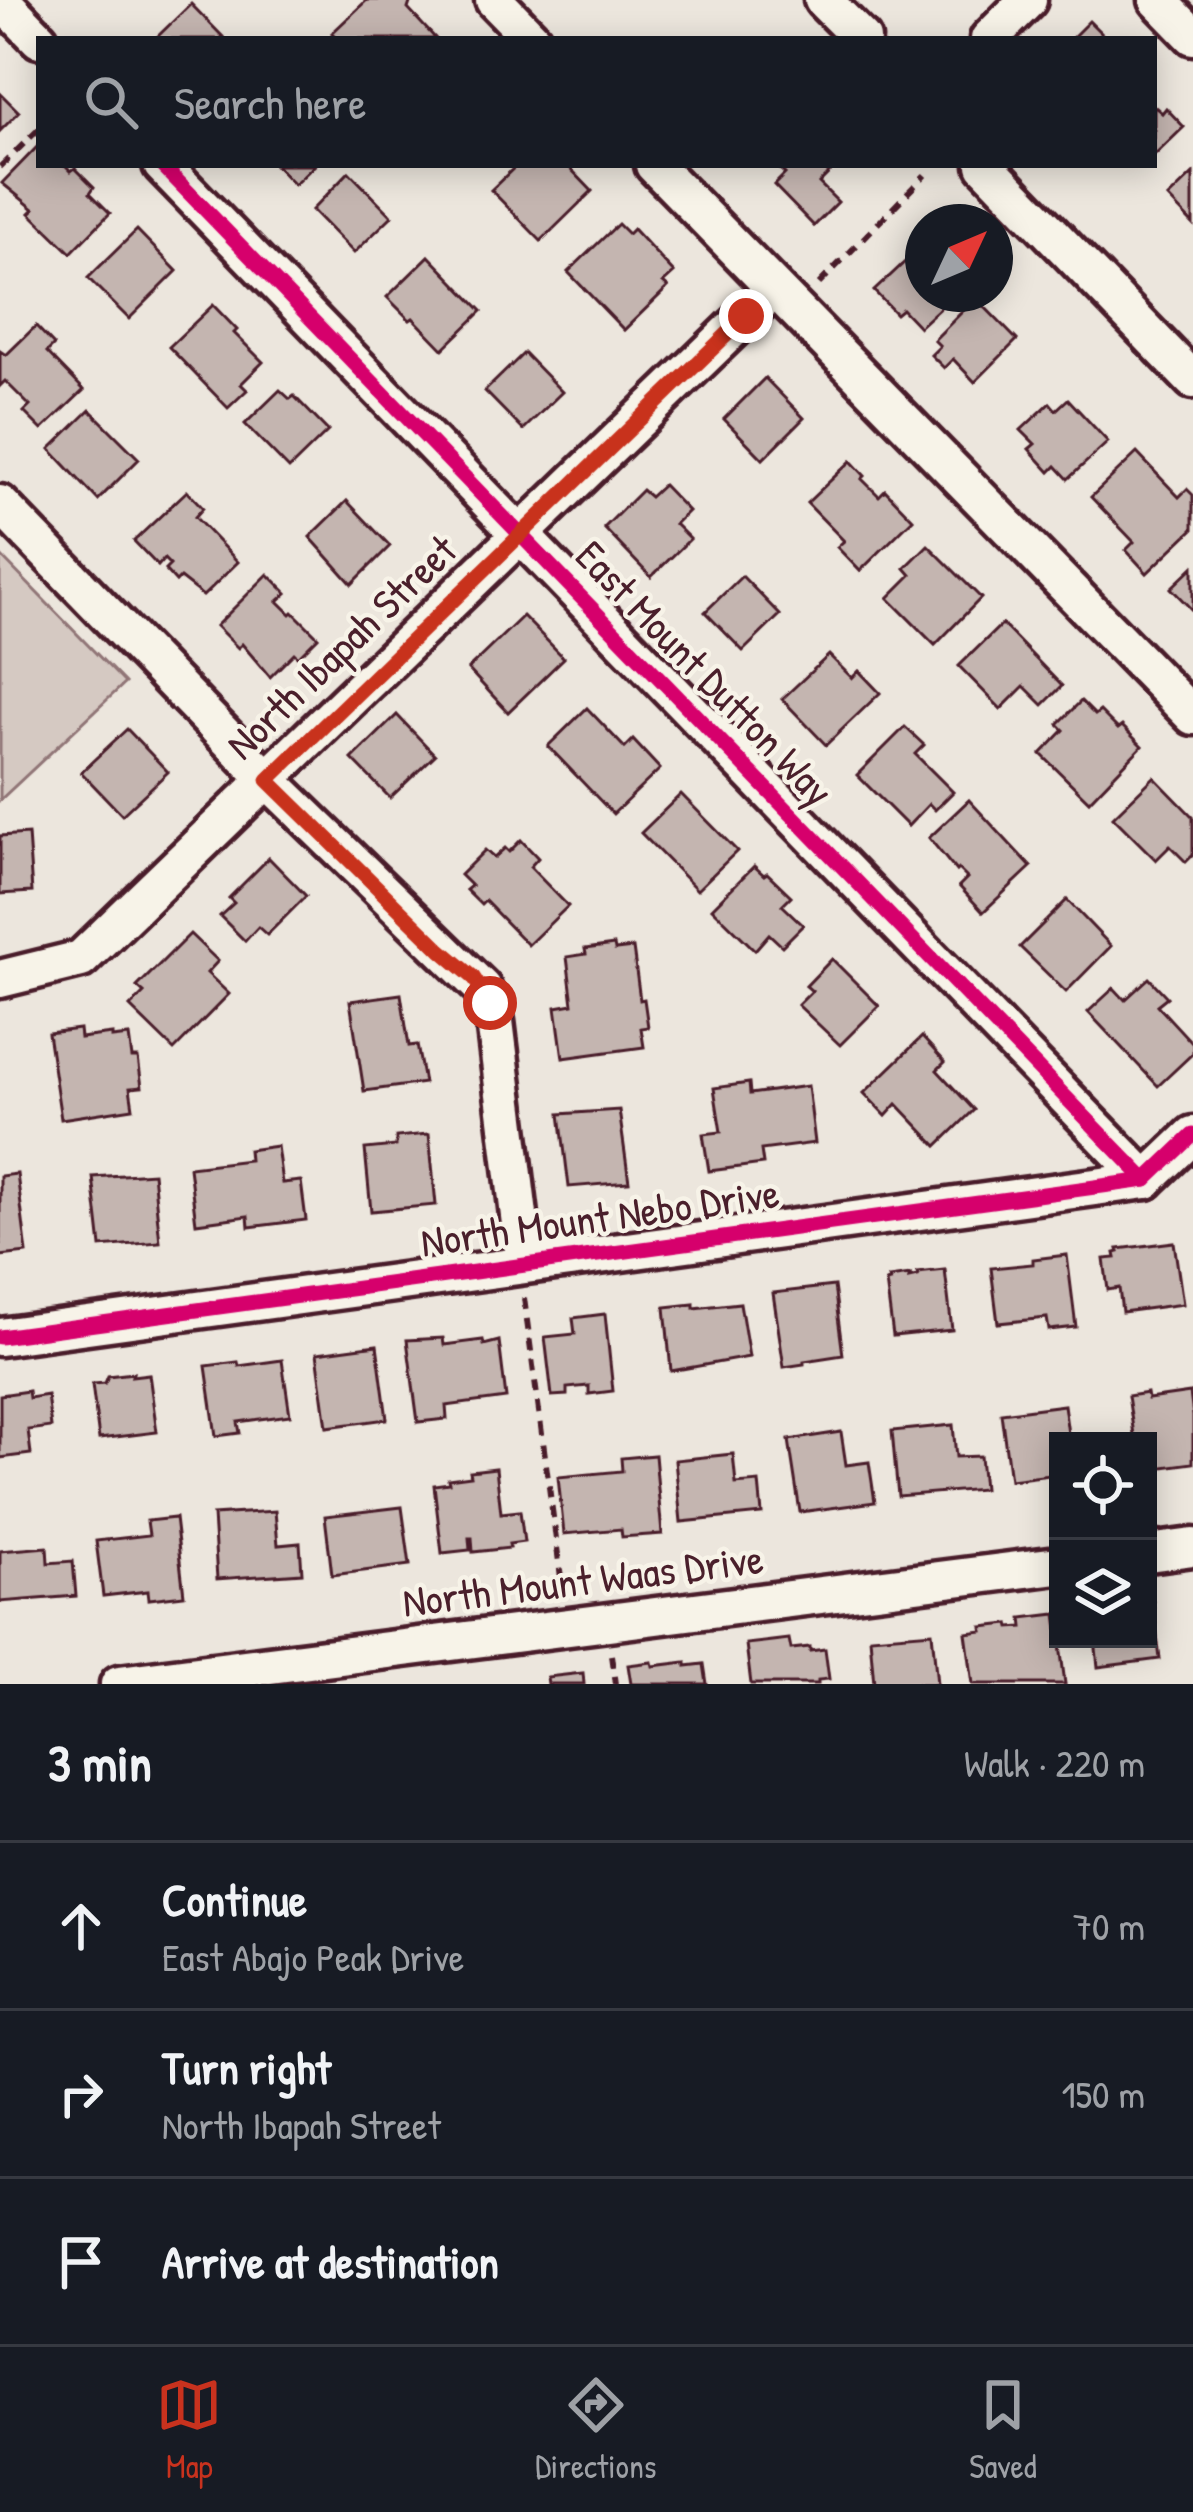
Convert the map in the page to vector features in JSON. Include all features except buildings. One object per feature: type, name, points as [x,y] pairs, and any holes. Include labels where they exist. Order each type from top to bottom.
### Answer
[{"type":"street","points":[[1,0],[36,36]]},
{"type":"street","points":[[494,0],[529,36]]},
{"type":"street","points":[[823,0],[859,36]]},
{"type":"street","points":[[992,36],[1028,0]]},
{"type":"street","points":[[1158,0],[1193,36]]},
{"type":"street","name":"East Mount Dutton Way","points":[[165,168],[1146,1180]]},
{"type":"street","points":[[657,168],[1193,716]]},
{"type":"street","points":[[988,168],[1193,380]]},
{"type":"street","name":"North Ibapah Street","points":[[0,980],[81,959],[774,289]]},
{"type":"street","points":[[0,504],[268,780],[482,988],[495,1022],[524,1281]]},
{"type":"street","points":[[1146,1180],[1193,1135]]},
{"type":"street","name":"North Mount Nebo Drive","points":[[0,1337],[524,1281],[1146,1180]]},
{"type":"street","points":[[1157,1552],[1193,1547]]},
{"type":"street","name":"North Mount Waas Drive","points":[[119,1684],[1049,1565]]},
{"type":"path","points":[[0,167],[36,132]]},
{"type":"path","points":[[819,284],[925,175]]},
{"type":"path","points":[[524,1281],[562,1585]]},
{"type":"path","points":[[610,1645],[615,1684]]},
{"type":"shaded area","points":[[0,555],[125,683],[0,800]]},
{"type":"cycle path","points":[[165,168],[1146,1180]]},
{"type":"cycle path","points":[[0,1337],[1146,1180],[1193,1135]]},
{"type":"route","points":[[490,1003],[473,977],[268,780],[746,316]]}]
